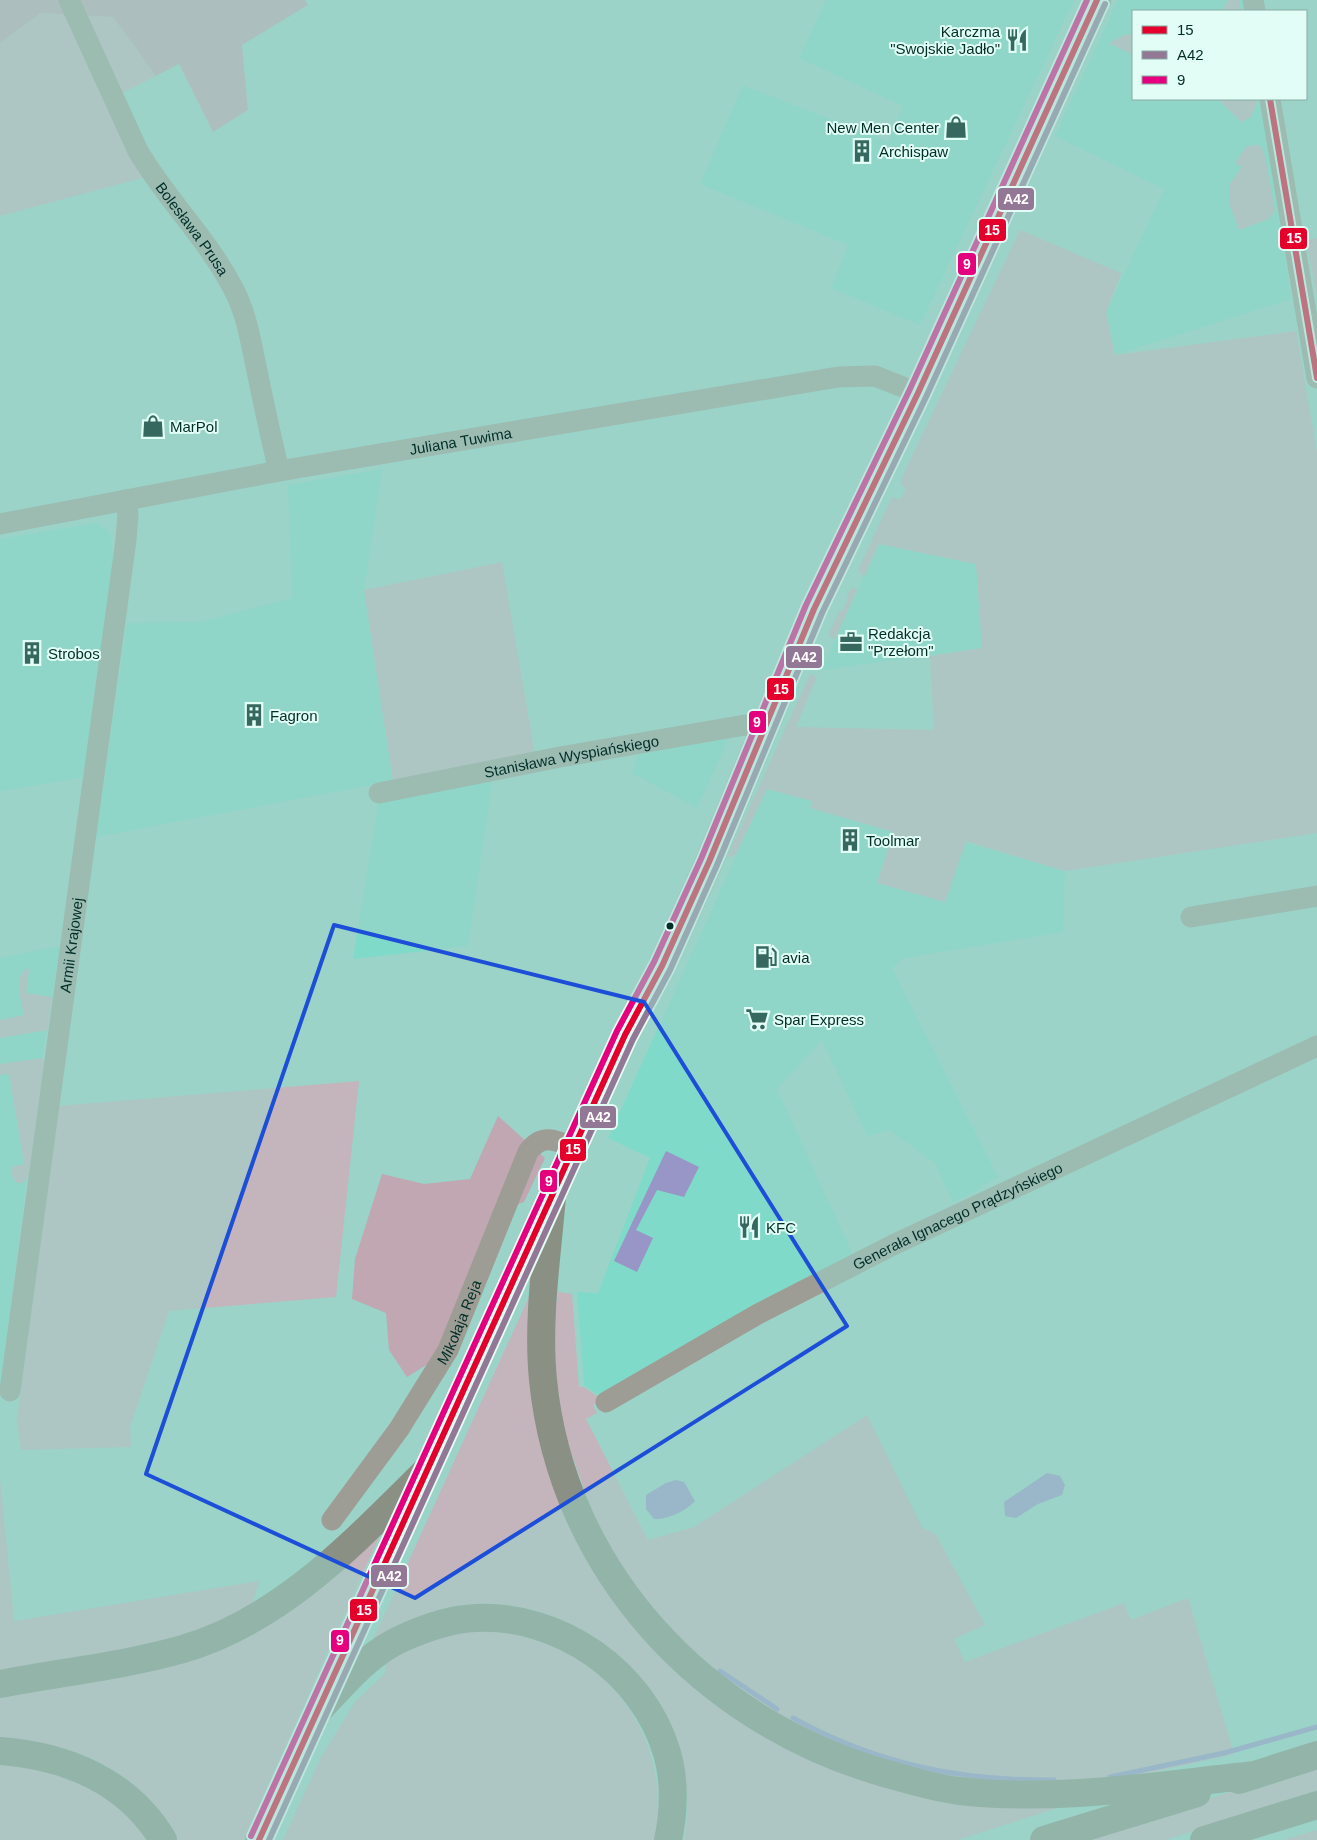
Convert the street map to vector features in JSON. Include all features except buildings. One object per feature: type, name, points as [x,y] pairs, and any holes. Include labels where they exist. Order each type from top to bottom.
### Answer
[{"type":"highway","points":[[552,1196],[541,1332],[543,1381],[560,1466],[576,1510],[595,1548],[621,1589],[651,1628],[687,1665],[732,1701],[798,1740],[860,1766],[913,1781],[957,1790],[1012,1795],[1059,1794],[1255,1775]]},
{"type":"highway","points":[[0,1684],[126,1663],[184,1648],[249,1621],[282,1600],[323,1569],[426,1471]]},
{"type":"highway","points":[[317,1712],[373,1656],[388,1645],[430,1628],[461,1620],[496,1619],[522,1622],[562,1635],[598,1656],[616,1672],[644,1705],[660,1733],[668,1754],[672,1778],[671,1826],[668,1840]]},
{"type":"highway","points":[[0,1750],[63,1761],[106,1781],[137,1806],[163,1840]]},
{"type":"highway","points":[[1044,1840],[1317,1755]]},
{"type":"highway","points":[[1204,1840],[1317,1805]]},
{"type":"main road","points":[[258,1840],[626,1035],[662,966],[709,862],[814,609],[918,393],[1097,0]]},
{"type":"street","name":"Bolesława Prusa","points":[[69,0],[138,151],[152,175],[197,232],[233,288],[243,311],[250,336],[279,471]]},
{"type":"street","points":[[1270,100],[1317,378]]},
{"type":"street","name":"Juliana Tuwima","points":[[0,524],[279,471],[838,377],[875,376],[918,393]]},
{"type":"street","name":"Armii Krajowej","points":[[10,1391],[127,533],[126,500]]},
{"type":"street","name":"Stanisława Wyspiańskiego","points":[[379,793],[745,725],[763,731]]},
{"type":"street","points":[[1191,917],[1317,896]]},
{"type":"street","name":"Generała Ignacego Prądzyńskiego","points":[[606,1402],[758,1314],[885,1249],[1317,1046]]},
{"type":"street","name":"Mikołaja Reja","points":[[332,1520],[399,1429],[448,1350],[528,1152],[534,1144],[542,1139],[551,1138],[574,1148]]},
{"type":"highlighted area","points":[[334,925],[644,1002],[847,1326],[415,1598],[146,1474]]},
{"type":"shaded area","points":[[0,0],[305,0],[308,5],[242,45],[248,110],[213,132],[179,64],[156,76],[113,17],[41,13],[0,43]]},
{"type":"shaded area","points":[[826,0],[1074,0],[920,325],[831,288],[848,245],[700,184],[743,85],[888,142],[903,106],[799,58]]},
{"type":"shaded area","points":[[1118,0],[1246,0],[1247,10],[1132,10],[1132,100],[1261,100],[1291,299],[1115,355],[1106,313],[1164,189],[1055,136]]},
{"type":"shaded area","points":[[1228,0],[1239,0],[1241,10],[1223,10]]},
{"type":"shaded area","points":[[41,13],[69,14],[146,177],[0,216],[0,43]]},
{"type":"shaded area","points":[[81,15],[113,17],[156,76],[120,94]]},
{"type":"shaded area","points":[[1132,34],[1132,54],[1109,43],[1124,35]]},
{"type":"shaded area","points":[[1219,100],[1256,100],[1257,103],[1250,118],[1241,122]]},
{"type":"shaded area","points":[[1247,146],[1261,146],[1265,156],[1275,210],[1269,219],[1239,230],[1230,206],[1229,185],[1242,167],[1235,163]]},
{"type":"shaded area","points":[[1020,230],[1121,273],[1106,313],[1115,355],[1296,331],[1317,453],[1317,833],[1065,871],[966,841],[945,902],[877,883],[893,832],[810,808],[812,801],[767,789],[736,854],[728,858],[810,674],[817,677],[796,727],[934,730],[930,656],[982,648],[976,564],[879,544],[864,577],[858,570],[891,499],[894,497],[900,500],[906,488],[901,485],[901,479]]},
{"type":"shaded area","points":[[1317,238],[1317,293],[1316,293],[1306,240]]},
{"type":"shaded area","points":[[382,469],[364,590],[393,781],[96,837],[127,623],[200,622],[292,598],[288,485]]},
{"type":"shaded area","points":[[95,523],[108,530],[112,543],[113,568],[84,777],[0,791],[0,539]]},
{"type":"shaded area","points":[[879,544],[976,564],[982,648],[821,670]]},
{"type":"shaded area","points":[[502,562],[535,755],[393,781],[364,590]]},
{"type":"shaded area","points":[[858,588],[835,639],[828,636],[839,610],[842,611],[848,599],[846,598],[850,589]]},
{"type":"shaded area","points":[[730,735],[697,808],[632,773],[639,752]]},
{"type":"shaded area","points":[[493,776],[468,946],[353,959],[379,800]]},
{"type":"shaded area","points":[[768,786],[1065,871],[1063,932],[904,958],[892,968],[998,1177],[981,1186],[979,1190],[953,1202],[935,1163],[889,1130],[867,1136],[822,1040],[777,1089],[854,1257],[604,1399],[584,1385],[577,1292],[598,1293],[650,1158],[608,1138]]},
{"type":"shaded area","points":[[60,946],[42,1058],[0,1389],[0,958]]},
{"type":"shaded area","points":[[29,969],[26,993],[52,997],[48,1030],[0,1038],[0,1020],[24,1015],[19,984],[22,973]]},
{"type":"shaded area","points":[[42,1058],[44,1063],[30,1174],[23,1183],[17,1183],[13,1179],[11,1167],[24,1164],[9,1074],[0,1075],[0,1064]]},
{"type":"shaded area","points":[[359,1081],[336,1297],[169,1311],[130,1427],[131,1447],[21,1450],[17,1420],[58,1106]]},
{"type":"shaded area","points":[[498,1116],[545,1158],[524,1202],[496,1212],[436,1359],[407,1377],[389,1350],[386,1313],[352,1299],[355,1259],[382,1174],[424,1184],[470,1179]]},
{"type":"shaded area","points":[[666,1151],[699,1167],[684,1197],[657,1190],[636,1230],[653,1238],[637,1272],[614,1261]]},
{"type":"shaded area","points":[[533,1288],[584,1546],[774,1739],[1061,1807],[957,1840],[684,1840],[687,1794],[679,1750],[662,1709],[636,1673],[603,1644],[565,1621],[522,1608],[476,1604],[434,1611],[420,1616],[371,1644]]},
{"type":"shaded area","points":[[558,1292],[572,1294],[579,1387],[584,1387],[602,1400],[593,1405],[597,1413],[586,1419],[648,1540],[694,1527],[867,1415],[922,1527],[936,1535],[985,1625],[954,1639],[965,1662],[1124,1603],[1131,1620],[1188,1598],[1234,1754],[1119,1780],[1048,1786],[962,1781],[916,1773],[804,1731],[739,1693],[659,1622],[603,1542],[559,1419],[551,1302],[557,1302]]},
{"type":"shaded area","points":[[1047,1473],[1060,1476],[1065,1485],[1062,1495],[1038,1504],[1016,1518],[1005,1516],[1004,1502]]},
{"type":"shaded area","points":[[0,1478],[14,1621],[259,1581],[250,1611],[176,1641],[0,1676]]},
{"type":"shaded area","points":[[676,1480],[684,1482],[695,1501],[676,1514],[654,1519],[646,1509],[646,1495],[666,1483]]},
{"type":"shaded area","points":[[384,1526],[243,1840],[178,1840],[160,1814],[142,1794],[123,1777],[103,1764],[81,1754],[57,1747],[0,1738],[0,1695],[144,1670]]},
{"type":"shaded area","points":[[476,1630],[518,1635],[556,1648],[589,1667],[616,1692],[638,1723],[652,1758],[658,1798],[655,1840],[283,1840],[321,1757],[355,1702],[386,1672],[385,1663],[395,1656],[429,1641]]},
{"type":"shaded area","points":[[0,1762],[29,1765],[110,1795],[149,1840],[0,1840]]},
{"type":"shaded area","points":[[1317,1765],[1317,1793],[1165,1840],[1077,1840]]},
{"type":"shaded area","points":[[1317,1830],[1317,1840],[1283,1840]]},
{"type":"waterway","points":[[720,1671],[777,1709]]},
{"type":"waterway","points":[[793,1718],[824,1734],[856,1747],[919,1767],[985,1777],[1019,1780],[1054,1780]]},
{"type":"waterway","points":[[1110,1777],[1224,1753],[1317,1727]]},
{"type":"transit line","name":"9","points":[[251,1836],[617,1031],[654,962],[701,859],[806,605],[910,389],[1087,0]]},
{"type":"transit line","name":"15","points":[[259,1840],[625,1035],[662,966],[709,862],[814,609],[918,393],[1097,0]]},
{"type":"transit line","name":"A42","points":[[269,1840],[633,1039],[670,970],[717,865],[822,613],[926,397],[1105,4]]},
{"type":"transit line","name":"15","points":[[1270,100],[1317,378]]},
{"type":"place","name":"Karczma \"Swojskie Jadło\"","points":[[1017,40]]},
{"type":"place","name":"New Men Center","points":[[956,127]]},
{"type":"place","name":"Archispaw","points":[[862,151]]},
{"type":"place","name":"MarPol","points":[[153,426]]},
{"type":"place","name":"Redakcja \"Przełom\"","points":[[851,642]]},
{"type":"place","name":"Strobos","points":[[32,653]]},
{"type":"place","name":"Fagron","points":[[254,715]]},
{"type":"place","name":"Toolmar","points":[[850,840]]},
{"type":"place","name":"avia","points":[[766,957]]},
{"type":"place","name":"Spar Express","points":[[757,1019]]},
{"type":"place","name":"KFC","points":[[749,1227]]}]
